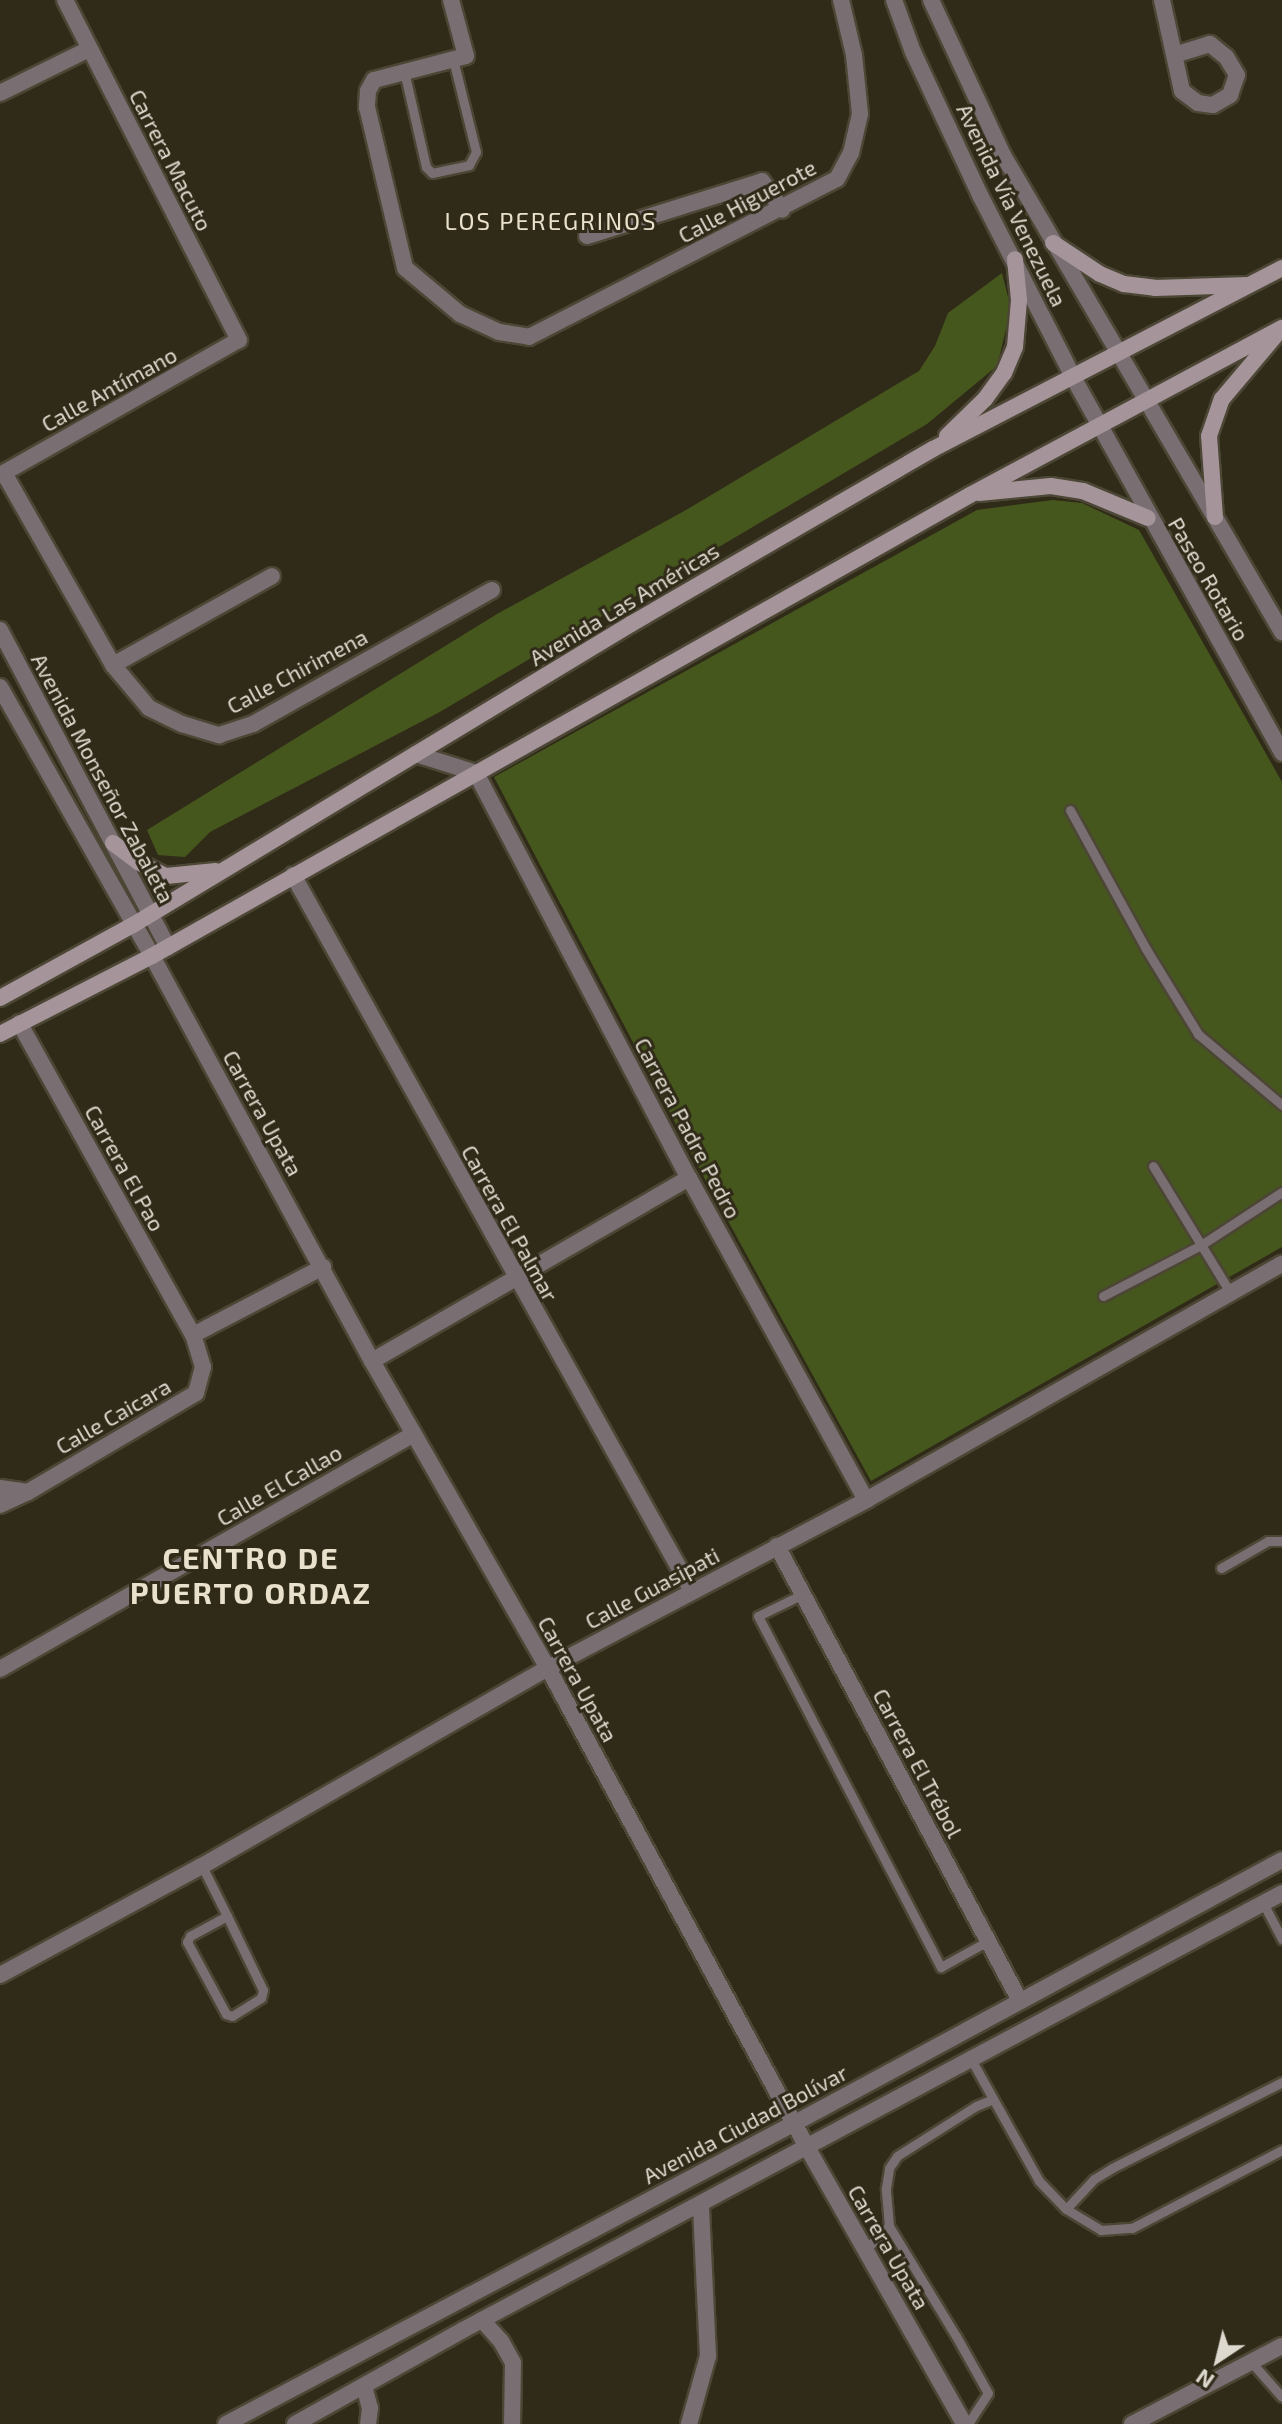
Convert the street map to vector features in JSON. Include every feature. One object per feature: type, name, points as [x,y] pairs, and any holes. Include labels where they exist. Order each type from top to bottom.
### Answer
[{"type":"main road","points":[[1053,243],[1100,274],[1124,284],[1155,288],[1253,285]]},
{"type":"main road","points":[[933,449],[985,399],[1004,373],[1015,347],[1018,321],[1015,259]]},
{"type":"main road","name":"Avenida Las Américas","points":[[0,998],[133,925],[933,449],[1074,379],[1282,268]]},
{"type":"main road","points":[[0,1034],[152,956],[970,495],[1282,328]]},
{"type":"main road","points":[[1215,517],[1209,436],[1218,412],[1237,379],[1282,328]]},
{"type":"main road","points":[[970,495],[1051,486],[1083,491],[1148,518]]},
{"type":"main road","points":[[113,843],[138,862],[166,876],[182,877],[226,869]]},
{"type":"street","name":"Carrera Macuto","points":[[65,0],[239,340]]},
{"type":"street","points":[[404,71],[466,56],[451,0]]},
{"type":"street","name":"Calle Higuerote","points":[[404,71],[374,80],[368,91],[367,107],[405,268],[460,314],[499,332],[529,337],[782,210],[837,179],[851,153],[860,114],[854,55],[841,0]]},
{"type":"street","name":"Avenida Vía Venezuela","points":[[894,0],[938,105],[1099,427]]},
{"type":"street","name":"Avenida Vía Venezuela","points":[[931,0],[1003,155],[1146,401]]},
{"type":"street","points":[[1162,0],[1175,55]]},
{"type":"street","points":[[0,93],[89,49]]},
{"type":"street","points":[[587,236],[762,181],[782,210]]},
{"type":"street","name":"Calle Antímano","points":[[2,474],[239,340]]},
{"type":"street","name":"Paseo Rotario","points":[[1146,401],[1282,632]]},
{"type":"street","name":"Paseo Rotario","points":[[1099,427],[1282,753]]},
{"type":"street","name":"Calle Chirimena","points":[[2,474],[113,665],[149,708],[182,724],[219,735],[253,724],[492,590]]},
{"type":"street","points":[[113,665],[272,576]]},
{"type":"street","name":"Avenida Monseñor Zabaleta","points":[[0,630],[168,947]]},
{"type":"street","name":"Avenida Monseñor Zabaleta","points":[[0,687],[152,956]]},
{"type":"street","points":[[416,754],[476,773]]},
{"type":"street","name":"Carrera Padre Pedro","points":[[476,773],[689,1178],[866,1500]]},
{"type":"street","name":"Carrera El Palmar","points":[[293,875],[692,1591]]},
{"type":"street","name":"Carrera Upata","points":[[152,956],[372,1361],[548,1668],[808,2149],[966,2424]]},
{"type":"street","name":"Carrera El Pao","points":[[19,1023],[193,1335]]},
{"type":"street","points":[[372,1361],[689,1178]]},
{"type":"street","name":"Calle Guasipati","points":[[0,1975],[202,1866],[548,1668],[866,1500],[1282,1264]]},
{"type":"street","points":[[193,1335],[323,1267]]},
{"type":"street","name":"Calle Caicara","points":[[0,1505],[28,1492],[196,1393],[203,1367],[193,1335]]},
{"type":"street","name":"Calle El Callao","points":[[0,1669],[413,1434]]},
{"type":"street","points":[[0,1488],[28,1492]]},
{"type":"street","name":"Carrera El Trébol","points":[[777,1546],[1020,2001]]},
{"type":"street","name":"Avenida Ciudad Bolívar","points":[[226,2424],[795,2123],[1282,1860]]},
{"type":"street","points":[[295,2424],[482,2320],[808,2149],[1282,1893]]},
{"type":"street","points":[[701,2205],[708,2356],[691,2419],[708,2424]]},
{"type":"street","points":[[482,2320],[501,2341],[513,2363],[512,2424]]},
{"type":"street","points":[[1132,2424],[1282,2346]]},
{"type":"street","points":[[364,2386],[370,2408],[368,2424]]},
{"type":"lane","points":[[404,71],[426,167],[432,173],[469,165],[476,152],[453,59]]},
{"type":"lane","points":[[1070,810],[1146,949],[1198,1034],[1282,1105]]},
{"type":"lane","points":[[1153,1166],[1230,1292]]},
{"type":"lane","points":[[1103,1296],[1201,1245],[1282,1192]]},
{"type":"lane","points":[[1221,1568],[1268,1541],[1282,1541]]},
{"type":"lane","points":[[803,1594],[758,1616],[941,1967],[988,1941]]},
{"type":"lane","points":[[202,1866],[227,1916],[263,1994],[232,2016],[226,2014],[187,1942],[190,1936],[227,1916]]},
{"type":"lane","points":[[1263,1903],[1282,1939]]},
{"type":"lane","points":[[972,2061],[1039,2181],[1066,2209],[1091,2227],[1121,2231],[1282,2150]]},
{"type":"lane","points":[[1066,2209],[1094,2179],[1112,2168],[1282,2082]]},
{"type":"lane","points":[[966,2424],[988,2393],[889,2226],[886,2188],[889,2168],[897,2156],[993,2099]]},
{"type":"lane","points":[[865,2250],[889,2226]]},
{"type":"lane","points":[[1252,2363],[1274,2392],[1282,2397]]},
{"type":"green space","points":[[1002,273],[1011,309],[997,366],[927,424],[438,713],[210,832],[185,857],[158,855],[147,830],[497,614],[686,510],[919,371],[935,346],[948,313]]},
{"type":"green space","points":[[1053,500],[1082,503],[1139,530],[1282,782],[1282,1247],[871,1481],[701,1172],[494,777],[977,510]]},
{"type":"district","name":"LOS PEREGRINOS","points":[[551,221]]},
{"type":"district","name":"CENTRO DE PUERTO ORDAZ","points":[[251,1574]]}]
